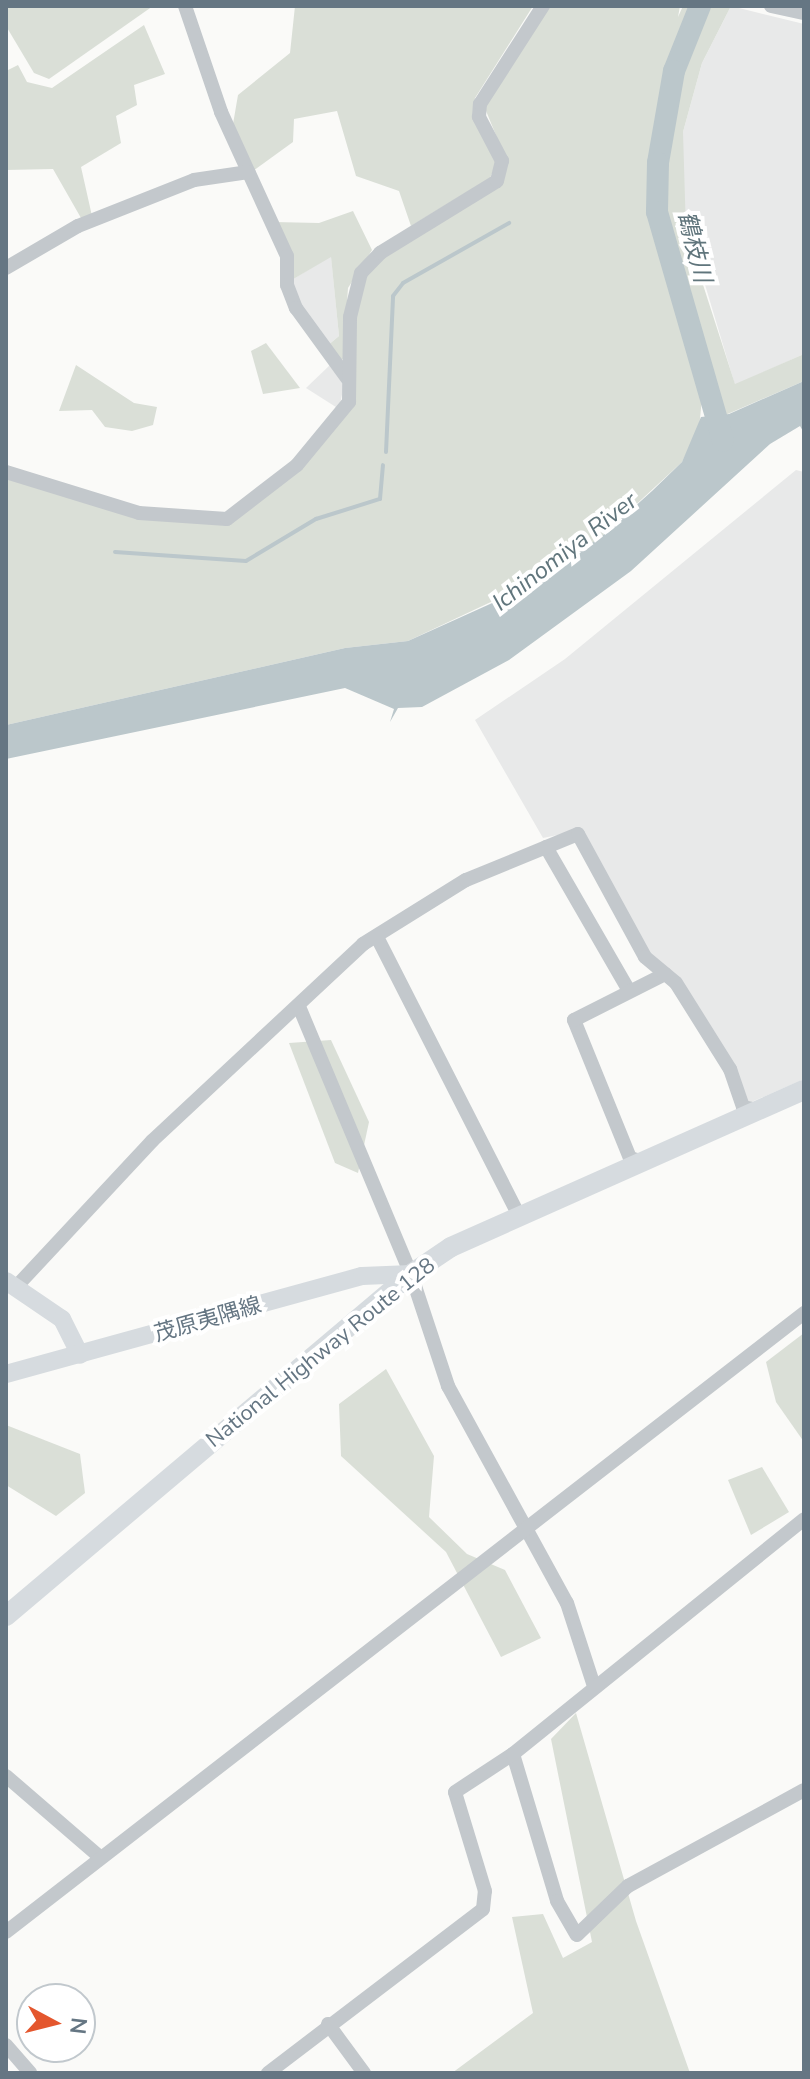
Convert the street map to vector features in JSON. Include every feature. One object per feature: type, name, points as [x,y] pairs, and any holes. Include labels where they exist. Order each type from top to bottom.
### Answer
[{"type":"highway","name":"National Highway Route 128","points":[[6,1616],[411,1274],[518,1214],[804,1090]]},
{"type":"main road","name":"茂原夷隅線","points":[[6,1374],[362,1276],[411,1274]]},
{"type":"main road","points":[[10,1285],[62,1319],[80,1355]]},
{"type":"street","points":[[185,6],[198,53],[287,256],[287,285],[296,308],[347,378]]},
{"type":"street","points":[[6,472],[139,513],[227,519],[297,465],[349,402],[347,378],[354,287],[369,262],[497,181],[502,161],[479,117],[480,104],[543,6]]},
{"type":"street","points":[[771,6],[804,13]]},
{"type":"street","points":[[6,268],[78,226],[194,180],[248,172]]},
{"type":"street","points":[[10,1285],[199,1094],[300,1009],[335,967],[466,880],[578,834],[645,957],[665,974],[730,1069],[743,1107],[759,1110]]},
{"type":"street","points":[[546,847],[629,991]]},
{"type":"street","points":[[377,937],[518,1214]]},
{"type":"street","points":[[641,1161],[630,1158],[574,1020],[665,974]]},
{"type":"street","points":[[300,1009],[411,1274],[448,1386],[523,1530],[567,1603],[594,1686]]},
{"type":"street","points":[[6,1932],[804,1313]]},
{"type":"street","points":[[268,2073],[328,2024],[483,1909],[485,1891],[455,1792],[513,1754],[804,1519]]},
{"type":"street","points":[[513,1754],[557,1901],[577,1935],[628,1886],[804,1790]]},
{"type":"street","points":[[6,1776],[100,1857]]},
{"type":"street","points":[[328,2024],[364,2073]]},
{"type":"street","points":[[6,2045],[30,2073]]},
{"type":"shaded area","points":[[6,6],[153,6],[49,79],[34,73],[6,26]]},
{"type":"shaded area","points":[[295,6],[533,6],[475,98],[473,112],[497,162],[490,178],[411,226],[399,191],[356,176],[337,111],[294,119],[293,142],[253,171],[233,124],[238,95],[290,53]]},
{"type":"shaded area","points":[[547,6],[680,6],[678,17],[683,6],[697,6],[670,74],[653,171],[658,232],[702,398],[699,429],[682,462],[601,537],[546,576],[408,641],[345,648],[6,725],[6,475],[136,516],[227,524],[353,406],[352,326],[371,262],[493,190],[507,162],[484,106]]},
{"type":"shaded area","points":[[703,6],[731,6],[702,63],[683,132],[686,232],[735,384],[804,354],[804,381],[723,416],[711,403],[660,211],[668,109]]},
{"type":"shaded area","points":[[731,6],[804,24],[804,354],[735,385],[683,211],[683,132],[702,63]]},
{"type":"shaded area","points":[[144,25],[165,74],[134,85],[137,105],[116,116],[121,143],[81,167],[92,216],[81,218],[53,169],[6,170],[6,71],[18,65],[27,82],[52,88]]},
{"type":"shaded area","points":[[353,211],[372,250],[348,288],[343,359],[337,361],[327,346],[339,336],[331,257],[290,281],[274,222],[319,223]]},
{"type":"shaded area","points":[[331,256],[339,336],[327,346],[298,305],[290,281]]},
{"type":"shaded area","points":[[266,343],[300,388],[263,394],[251,351]]},
{"type":"shaded area","points":[[331,364],[344,385],[339,409],[306,388]]},
{"type":"shaded area","points":[[76,365],[134,403],[157,407],[153,425],[132,431],[105,427],[92,410],[59,411]]},
{"type":"shaded area","points":[[804,381],[804,433],[800,426],[770,444],[631,571],[509,660],[422,707],[398,708],[390,722],[394,709],[345,688],[6,759],[6,725],[345,648],[408,641],[512,594],[601,537],[652,491],[682,462],[701,417],[729,414]]},
{"type":"shaded area","points":[[796,470],[804,472],[804,1079],[747,1104],[669,973],[651,959],[582,830],[543,838],[475,720],[565,659]]},
{"type":"shaded area","points":[[331,1040],[369,1122],[358,1173],[335,1163],[289,1043]]},
{"type":"shaded area","points":[[804,1333],[804,1442],[776,1402],[766,1362]]},
{"type":"shaded area","points":[[386,1369],[434,1456],[429,1517],[467,1554],[505,1570],[541,1638],[501,1657],[446,1552],[341,1456],[339,1404]]},
{"type":"shaded area","points":[[6,1425],[80,1454],[85,1493],[56,1516],[6,1485]]},
{"type":"shaded area","points":[[762,1467],[789,1512],[751,1535],[728,1480]]},
{"type":"shaded area","points":[[576,1713],[636,1921],[690,2073],[452,2073],[533,2013],[512,1917],[543,1914],[563,1958],[592,1942],[551,1739]]},
{"type":"waterway","name":"鶴枝川","points":[[700,6],[674,71],[658,163],[657,212],[723,441]]},
{"type":"waterway","points":[[386,452],[393,296],[403,283],[509,223]]},
{"type":"waterway","points":[[115,552],[246,561],[316,519],[380,499],[383,465]]},
{"type":"water label","name":"Ichinomiya River","points":[[565,552]]}]
